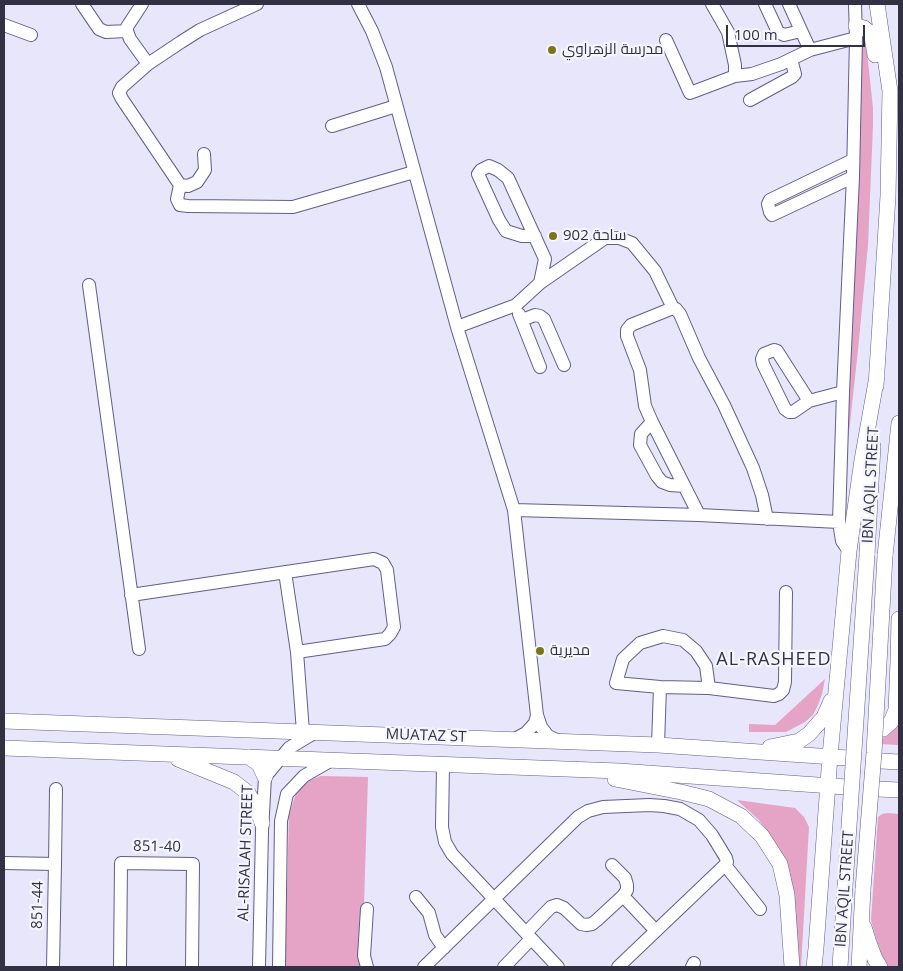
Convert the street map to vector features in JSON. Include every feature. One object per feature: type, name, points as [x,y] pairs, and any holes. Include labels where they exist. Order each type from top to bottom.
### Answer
[{"type":"main road","points":[[856,32],[870,17],[867,4]]},
{"type":"main road","name":"IBN AQIL STREET","points":[[840,967],[888,196],[890,91],[877,4]]},
{"type":"main road","points":[[856,32],[864,28],[872,37],[878,68],[884,84],[890,91]]},
{"type":"main road","points":[[814,967],[830,756],[849,550],[877,376]]},
{"type":"main road","name":"IBN AQIL STREET","points":[[859,967],[885,556],[899,423]]},
{"type":"main road","points":[[883,729],[891,722],[896,710],[899,619]]},
{"type":"main road","points":[[836,691],[838,706],[843,719],[850,727]]},
{"type":"main road","points":[[751,751],[799,741],[809,734],[824,717],[836,691]]},
{"type":"main road","name":"MUATAZ ST","points":[[4,721],[658,745],[848,758]]},
{"type":"main road","points":[[82,724],[82,751]]},
{"type":"main road","name":"MUATAZ ST","points":[[4,748],[619,771],[846,787]]},
{"type":"main road","points":[[167,754],[234,782],[248,793],[257,808],[262,823]]},
{"type":"main road","points":[[249,757],[259,764],[265,776]]},
{"type":"main road","points":[[880,761],[899,762]]},
{"type":"main road","points":[[562,769],[709,799],[741,816],[762,836],[780,864],[787,895],[792,967]]},
{"type":"main road","points":[[878,789],[899,790]]},
{"type":"main road","points":[[862,911],[864,928],[869,944],[880,967]]},
{"type":"street","points":[[82,4],[99,29],[106,32],[126,32]]},
{"type":"street","points":[[142,4],[127,27],[126,32],[148,64]]},
{"type":"street","points":[[256,4],[200,30],[148,64],[122,87],[119,93],[180,185],[177,199],[180,205],[294,207],[414,172]]},
{"type":"street","points":[[358,4],[372,31],[386,67],[457,327],[514,510],[537,715],[541,727],[548,736],[560,741]]},
{"type":"street","points":[[712,4],[728,32],[735,65],[735,76]]},
{"type":"street","points":[[765,4],[778,32],[784,35],[802,31]]},
{"type":"street","points":[[789,4],[810,50]]},
{"type":"street","points":[[849,550],[842,541],[839,522],[853,177],[855,4]]},
{"type":"street","points":[[4,25],[31,35]]},
{"type":"street","points":[[666,40],[690,93],[735,76],[752,74],[856,32]]},
{"type":"street","points":[[750,100],[795,74],[791,59]]},
{"type":"street","points":[[332,126],[396,106]]},
{"type":"street","points":[[180,185],[188,186],[197,182],[205,170],[204,154]]},
{"type":"street","points":[[853,160],[770,200],[768,204],[770,212],[772,214],[853,177]]},
{"type":"street","points":[[535,236],[522,236],[506,231],[478,174],[481,170],[489,166],[508,178],[535,236],[545,259],[540,283]]},
{"type":"street","points":[[822,175],[827,189]]},
{"type":"street","points":[[457,327],[516,305],[540,283],[605,238],[619,238],[632,242],[655,271],[673,308],[680,314],[699,358],[753,468],[767,519]]},
{"type":"street","points":[[89,285],[139,649]]},
{"type":"street","points":[[516,305],[540,367]]},
{"type":"street","points":[[673,308],[631,325],[627,330],[627,336],[640,370],[645,406],[699,515]]},
{"type":"street","points":[[522,320],[535,315],[544,319],[564,365]]},
{"type":"street","points":[[809,401],[777,351],[774,350],[764,354],[763,364],[785,409],[789,412],[793,412],[809,401],[843,392]]},
{"type":"street","points":[[652,422],[641,434],[640,445],[662,482],[670,485],[684,486]]},
{"type":"street","points":[[514,510],[699,515],[839,522]]},
{"type":"street","points":[[131,595],[374,559],[382,563],[387,570],[394,627],[390,634],[385,639],[297,652]]},
{"type":"street","points":[[285,572],[309,732]]},
{"type":"street","points":[[709,688],[706,666],[696,651],[683,640],[663,636],[640,643],[623,658],[616,683],[660,687],[709,688],[774,696],[779,694],[783,690],[785,682],[786,592]]},
{"type":"street","points":[[658,745],[660,687]]},
{"type":"street","points":[[516,740],[526,734],[537,715]]},
{"type":"street","name":"AL-RISALAH STREET","points":[[259,967],[262,823],[265,776],[289,748],[309,732]]},
{"type":"street","points":[[279,967],[281,821],[287,794],[304,776],[330,761]]},
{"type":"street","points":[[443,765],[442,827],[445,842],[452,854],[558,967]]},
{"type":"street","points":[[55,864],[56,789]]},
{"type":"street","points":[[424,967],[578,818],[588,811],[603,807],[649,805],[680,809],[699,820],[712,835],[727,862],[618,967]]},
{"type":"street","name":"851-44","points":[[4,863],[55,864],[53,967]]},
{"type":"street","name":"851-40","points":[[120,967],[121,863],[193,864],[192,967]]},
{"type":"street","points":[[504,967],[551,907],[557,905],[564,908],[581,924],[592,924],[597,920],[627,890],[625,878],[612,865]]},
{"type":"street","points":[[725,865],[760,908]]},
{"type":"street","points":[[622,896],[656,931]]},
{"type":"street","points":[[416,897],[429,913],[435,935],[444,948]]},
{"type":"street","points":[[367,909],[364,956],[367,967]]},
{"type":"street","points":[[260,927],[279,928]]},
{"type":"shaded area","points":[[866,43],[873,108],[868,245],[846,460],[862,44]]},
{"type":"shaded area","points":[[825,679],[818,705],[813,715],[805,722],[786,732],[749,732],[749,724],[775,725]]},
{"type":"shaded area","points":[[899,721],[899,745],[881,744],[882,738],[887,736],[898,725]]},
{"type":"shaded area","points":[[321,776],[368,777],[362,967],[285,967],[289,814],[297,791],[308,781]]},
{"type":"shaded area","points":[[737,800],[795,808],[804,817],[809,827],[801,967],[798,967],[786,864],[780,850],[758,819]]},
{"type":"shaded area","points":[[888,813],[899,814],[899,967],[887,967],[880,953],[871,920],[878,817]]},
{"type":"place","name":"مدرسة الزهراوي","points":[[552,50]]},
{"type":"place","name":"ساحة 902","points":[[553,236]]},
{"type":"place","name":"مديرية","points":[[540,651]]},
{"type":"district","name":"AL-RASHEED","points":[[774,660]]}]
